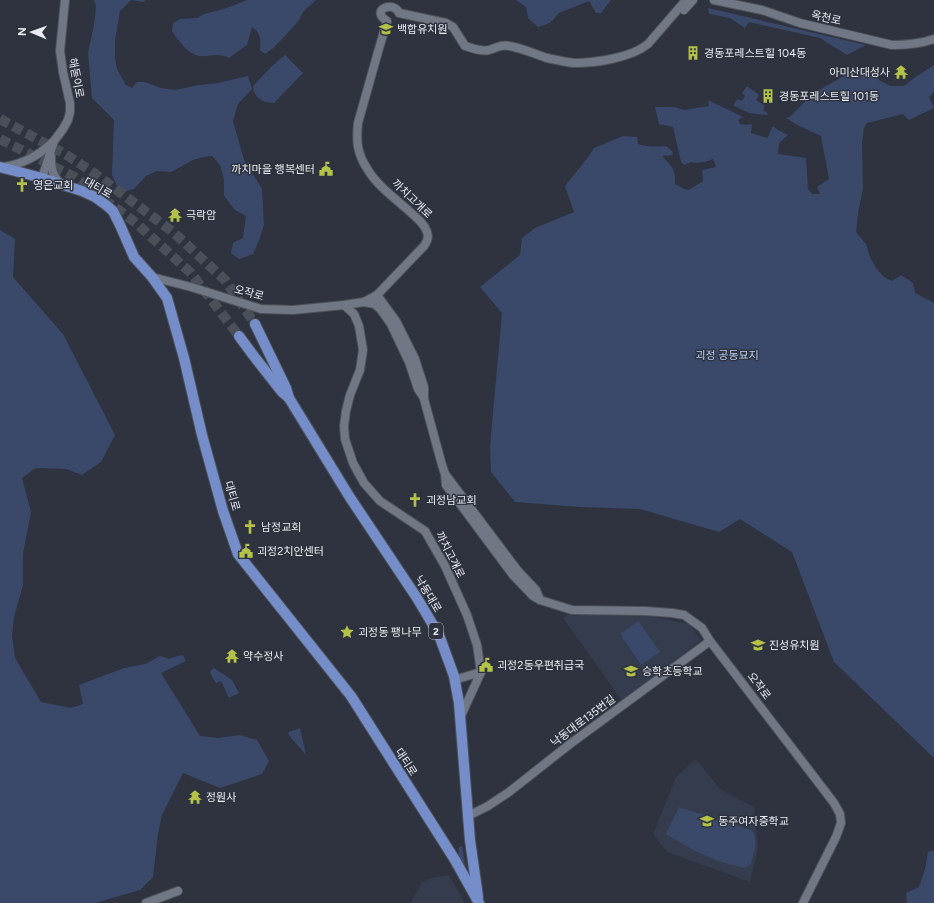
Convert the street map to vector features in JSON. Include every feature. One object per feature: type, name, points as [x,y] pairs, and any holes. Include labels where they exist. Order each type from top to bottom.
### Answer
[{"type":"main road","name":"대티로","points":[[1,167],[82,191],[106,204],[113,211],[134,257],[152,277],[166,298],[184,358],[202,435],[223,511],[238,554],[351,696],[451,854],[479,903]]},
{"type":"main road","name":"낙동대로","points":[[256,324],[286,388],[288,398]]},
{"type":"main road","name":"낙동대로","points":[[239,336],[288,398],[349,496],[417,598],[439,635],[452,671],[459,703],[470,840],[479,903]]},
{"type":"street","name":"해돋이로","points":[[42,178],[53,145],[64,129],[70,112],[70,103],[60,51],[65,0]]},
{"type":"street","name":"옥천로","points":[[714,0],[762,10],[800,23],[892,45],[913,44],[934,39]]},
{"type":"street","points":[[733,0],[741,6]]},
{"type":"street","name":"까치고개로","points":[[344,305],[364,302],[378,295],[424,246],[428,237],[427,230],[424,225],[387,192],[372,176],[362,159],[357,145],[358,122],[387,21],[380,13],[383,4],[388,1],[392,1],[395,2],[399,13],[446,23],[453,27],[465,46],[479,50],[487,50],[497,46],[511,46],[546,58],[574,63],[592,62],[624,56],[640,50],[648,44],[691,1]]},
{"type":"street","points":[[1,167],[15,165],[30,159],[53,145]]},
{"type":"street","points":[[53,145],[52,171],[56,179],[61,184]]},
{"type":"street","name":"오작로","points":[[152,277],[191,287],[261,309],[293,310],[344,305]]},
{"type":"street","name":"오작로","points":[[378,295],[396,321],[415,359],[424,387],[424,399],[442,465],[446,474],[518,571],[536,590],[540,600],[572,610],[645,611],[684,615],[702,628],[710,641],[834,803],[840,814],[841,823],[836,837],[803,903]]},
{"type":"street","name":"오작로","points":[[364,302],[374,304],[381,310],[391,324],[409,362],[418,389],[424,399]]},
{"type":"street","name":"까치고개로","points":[[344,305],[354,314],[358,321],[363,350],[360,370],[349,400],[344,426],[345,439],[353,462],[364,483],[380,502],[425,531],[430,538],[445,566],[466,614],[477,645],[481,672]]},
{"type":"street","name":"낙동대로135번길","points":[[468,816],[488,806],[509,792],[570,744],[710,641]]},
{"type":"street","points":[[454,680],[481,672]]},
{"type":"street","points":[[460,719],[481,672]]},
{"type":"street","points":[[146,903],[178,891]]},
{"type":"shaded area","name":"승학초등학교","points":[[568,614],[645,615],[689,624],[701,640],[623,702],[563,618]]},
{"type":"shaded area","name":"동주여자중학교","points":[[696,759],[720,789],[754,807],[758,848],[750,882],[667,852],[653,834],[676,777]]},
{"type":"shaded area","points":[[449,875],[465,903],[411,903],[422,882],[431,878]]},
{"type":"green space","points":[[94,0],[131,0],[120,11],[115,40],[115,58],[117,69],[126,85],[132,88],[137,82],[145,82],[161,88],[175,90],[218,83],[248,76],[252,89],[238,104],[233,121],[244,160],[262,189],[264,225],[253,254],[239,259],[231,253],[233,243],[243,238],[246,216],[235,210],[224,196],[224,180],[220,165],[212,156],[193,160],[171,172],[157,171],[146,176],[134,189],[120,193],[112,175],[114,120],[92,98],[88,53],[94,25],[96,6]]},
{"type":"green space","points":[[131,0],[146,0],[143,2]]},
{"type":"green space","points":[[247,0],[316,0],[303,12],[299,20],[286,35],[265,54],[260,50],[259,35],[252,27],[247,45],[229,58],[221,55],[200,56],[191,53],[177,39],[172,31],[173,23],[180,19],[197,18],[204,14],[224,9]]},
{"type":"green space","points":[[516,0],[611,0],[601,13],[596,13],[589,1],[559,13],[550,23],[538,27],[528,18],[526,7]]},
{"type":"green space","points":[[708,8],[866,45],[847,55],[820,38],[749,22],[745,28],[730,18],[709,14]]},
{"type":"green space","points":[[285,55],[303,73],[274,103],[263,101],[255,94],[253,86]]},
{"type":"green space","name":"괴정 공동묘지","points":[[934,65],[934,92],[929,97],[934,108],[909,120],[903,114],[867,123],[864,128],[862,143],[863,189],[856,232],[866,244],[870,257],[876,268],[884,277],[892,281],[901,275],[913,283],[915,293],[934,303],[934,758],[834,662],[792,552],[740,519],[719,532],[640,509],[580,507],[515,502],[491,472],[490,446],[502,313],[480,287],[520,255],[522,238],[535,228],[574,212],[565,186],[594,148],[623,136],[637,137],[638,144],[645,146],[666,146],[672,151],[673,155],[662,156],[673,168],[675,184],[689,190],[703,181],[702,170],[716,167],[713,159],[696,163],[691,162],[684,165],[681,162],[673,127],[659,124],[655,107],[674,107],[684,110],[709,106],[708,100],[743,117],[738,120],[740,124],[752,124],[751,133],[767,138],[773,126],[788,135],[779,143],[778,154],[806,158],[808,189],[812,194],[820,194],[817,187],[829,179],[821,136],[786,118],[791,116],[812,94],[853,71],[870,69],[879,80],[890,86],[904,86]]},
{"type":"green space","points":[[747,86],[759,95],[756,100],[765,106],[763,110],[768,114],[767,115],[749,113],[733,105],[738,99],[742,101],[745,96],[742,93]]},
{"type":"green space","points":[[0,230],[15,239],[13,277],[63,334],[115,435],[101,462],[82,475],[66,469],[36,468],[22,478],[31,512],[23,554],[23,585],[14,617],[12,636],[15,658],[41,702],[71,708],[83,704],[79,685],[124,668],[145,664],[160,656],[169,659],[183,655],[186,661],[161,673],[200,736],[219,738],[240,735],[257,740],[269,761],[262,774],[220,788],[183,773],[162,815],[158,834],[153,877],[140,890],[95,903],[0,903]]},
{"type":"green space","points":[[638,621],[660,652],[641,665],[620,634]]},
{"type":"green space","points":[[214,668],[232,680],[239,693],[229,698],[221,681],[216,683],[210,673]]},
{"type":"green space","points":[[300,728],[306,755],[288,734],[289,732]]},
{"type":"green space","points":[[679,807],[751,830],[754,833],[755,841],[751,864],[744,868],[718,861],[693,850],[666,834]]},
{"type":"green space","points":[[462,846],[466,870],[458,859],[459,847]]},
{"type":"green space","points":[[934,850],[934,903],[907,903],[906,893],[919,887],[925,869],[928,852]]},
{"type":"tunnel","points":[[0,119],[65,154],[94,173],[173,232],[225,280],[255,324]]},
{"type":"tunnel","points":[[0,139],[74,177],[136,223],[191,273],[239,336]]},
{"type":"place","name":"백합유치원","points":[[386,29]]},
{"type":"place","name":"경동포레스트힐 104동","points":[[693,53]]},
{"type":"place","name":"아미산대성사","points":[[901,72]]},
{"type":"place","name":"경동포레스트힐 101동","points":[[768,96]]},
{"type":"place","name":"까치마을 행복센터","points":[[326,169]]},
{"type":"place","name":"영은교회","points":[[22,185]]},
{"type":"place","name":"극락암","points":[[175,215]]},
{"type":"place","name":"괴정남교회","points":[[415,500]]},
{"type":"place","name":"남정교회","points":[[250,527]]},
{"type":"place","name":"괴정2치안센터","points":[[246,551]]},
{"type":"place","name":"괴정동 팽나무","points":[[347,632]]},
{"type":"place","name":"진성유치원","points":[[758,645]]},
{"type":"place","name":"약수정사","points":[[232,656]]},
{"type":"place","name":"괴정2동우편취급국","points":[[486,665]]},
{"type":"place","name":"승학초등학교","points":[[631,671]]},
{"type":"place","name":"정원사","points":[[195,797]]},
{"type":"place","name":"동주여자중학교","points":[[707,821]]}]
